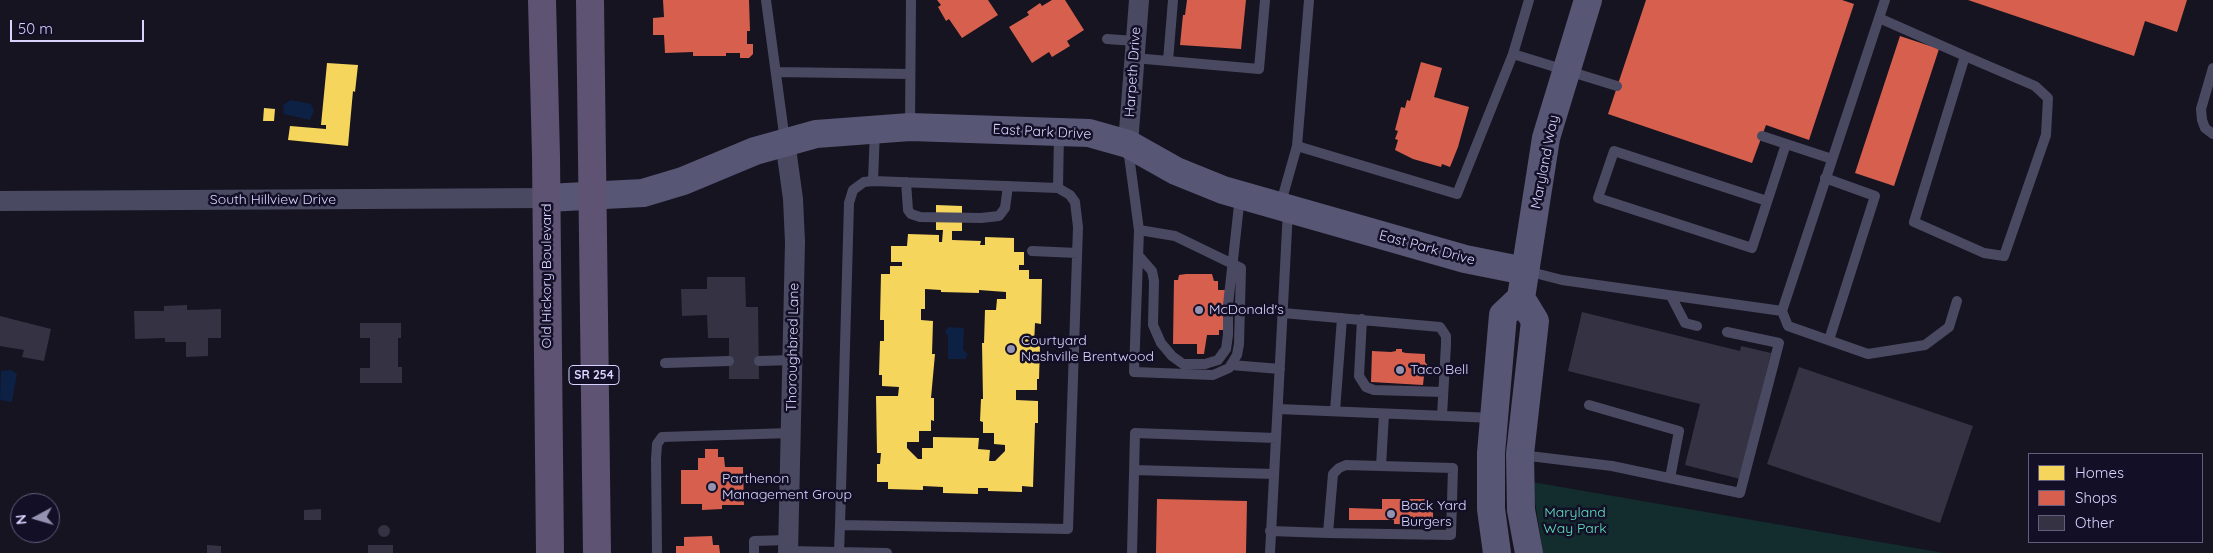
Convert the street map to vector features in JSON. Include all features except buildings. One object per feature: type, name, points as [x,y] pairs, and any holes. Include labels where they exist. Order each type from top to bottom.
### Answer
[{"type":"main road","name":"Old Hickory Boulevard","points":[[542,0],[547,198],[550,553]]},
{"type":"main road","name":"SR 254","points":[[590,0],[597,553]]},
{"type":"street","name":"Harpeth Drive","points":[[1128,144],[1139,0]]},
{"type":"street","name":"Maryland Way","points":[[1522,298],[1546,138],[1588,0]]},
{"type":"street","name":"East Park Drive","points":[[547,198],[643,193],[785,141],[816,134],[910,127],[1090,133],[1128,144],[1176,171],[1240,196],[1464,259],[1525,271]]},
{"type":"street","name":"Thoroughbred Lane","points":[[785,141],[794,214],[793,360],[788,548]]},
{"type":"street","name":"South Hillview Drive","points":[[0,201],[547,198]]},
{"type":"street","points":[[1497,553],[1491,509],[1491,453],[1504,314],[1522,298],[1535,321],[1520,454],[1521,510],[1529,553]]},
{"type":"lane","points":[[766,0],[785,141]]},
{"type":"lane","points":[[910,127],[911,0]]},
{"type":"lane","points":[[1168,61],[1174,0]]},
{"type":"lane","points":[[1107,39],[1168,61],[1259,69],[1265,0]]},
{"type":"lane","points":[[1270,553],[1283,314],[1284,208],[1298,146],[1308,0]]},
{"type":"lane","points":[[1298,146],[1457,194],[1514,54],[1529,0]]},
{"type":"lane","points":[[1885,0],[1782,312],[1788,326],[1868,354],[1925,345],[1949,327],[1957,301]]},
{"type":"lane","points":[[1879,18],[2035,86],[2048,98],[2046,135],[2004,256],[1984,253],[1914,222],[1965,56]]},
{"type":"lane","points":[[1514,54],[1617,86]]},
{"type":"lane","points":[[2213,68],[2201,109],[2205,128],[2213,134]]},
{"type":"lane","points":[[777,72],[910,74]]},
{"type":"lane","points":[[873,181],[875,129]]},
{"type":"lane","points":[[1058,188],[1059,132]]},
{"type":"lane","points":[[1762,136],[1832,159]]},
{"type":"lane","points":[[1128,144],[1139,230],[1134,372],[1212,375],[1221,372],[1231,365],[1237,355],[1241,268],[1175,236],[1139,230]]},
{"type":"lane","points":[[1767,201],[1614,151],[1598,198],[1752,248],[1786,144]]},
{"type":"lane","points":[[1825,178],[1875,196],[1829,340]]},
{"type":"lane","points":[[834,552],[840,525],[848,203],[853,190],[864,182],[873,181],[1058,188],[1070,194],[1075,202],[1077,253],[1068,530],[840,525]]},
{"type":"lane","points":[[906,182],[908,210],[911,214],[920,217],[981,218],[999,216],[1005,208],[1008,186]]},
{"type":"lane","points":[[1138,255],[1152,272],[1154,281],[1153,325],[1155,332],[1172,356],[1183,364],[1205,364],[1218,360],[1226,349],[1240,196]]},
{"type":"lane","points":[[1032,251],[1077,253]]},
{"type":"lane","points":[[1525,271],[1562,280],[1782,312]]},
{"type":"lane","points":[[1671,296],[1685,323],[1697,326]]},
{"type":"lane","points":[[1283,314],[1362,319],[1440,327],[1446,336],[1442,416]]},
{"type":"lane","points":[[1335,412],[1342,318]]},
{"type":"lane","points":[[1362,319],[1359,371],[1360,381],[1366,387],[1374,390],[1443,392]]},
{"type":"lane","points":[[1520,454],[1612,466],[1740,493],[1779,343],[1726,332]]},
{"type":"lane","points":[[759,361],[793,360]]},
{"type":"lane","points":[[665,363],[729,361]]},
{"type":"lane","points":[[1231,365],[1280,368]]},
{"type":"lane","points":[[1589,405],[1679,431],[1670,478]]},
{"type":"lane","points":[[1278,409],[1494,418]]},
{"type":"lane","points":[[1381,466],[1384,414]]},
{"type":"lane","points":[[657,553],[656,459],[657,444],[662,437],[791,432]]},
{"type":"lane","points":[[1132,553],[1135,434],[1276,438]]},
{"type":"lane","points":[[1270,531],[1328,533],[1452,535],[1453,468],[1342,466],[1335,470],[1331,478],[1328,533]]},
{"type":"lane","points":[[1134,470],[1274,474]]},
{"type":"lane","points":[[754,553],[754,541],[788,548],[834,552],[887,553]]},
{"type":"green space","name":"Maryland Way Park","points":[[1532,482],[1944,553],[1543,553]]},
{"type":"water","points":[[291,100],[311,104],[314,111],[310,120],[284,114],[283,105]]},
{"type":"water","points":[[949,327],[964,328],[963,350],[968,354],[965,359],[948,359],[948,336],[945,331]]},
{"type":"water","points":[[11,370],[17,374],[12,402],[0,400],[1,371]]},
{"type":"place","name":"McDonald's","points":[[1199,310]]},
{"type":"place","name":"Courtyard Nashville Brentwood","points":[[1011,349]]},
{"type":"place","name":"Taco Bell","points":[[1400,370]]},
{"type":"place","name":"Parthenon Management Group","points":[[712,487]]},
{"type":"place","name":"Back Yard Burgers","points":[[1391,514]]}]
